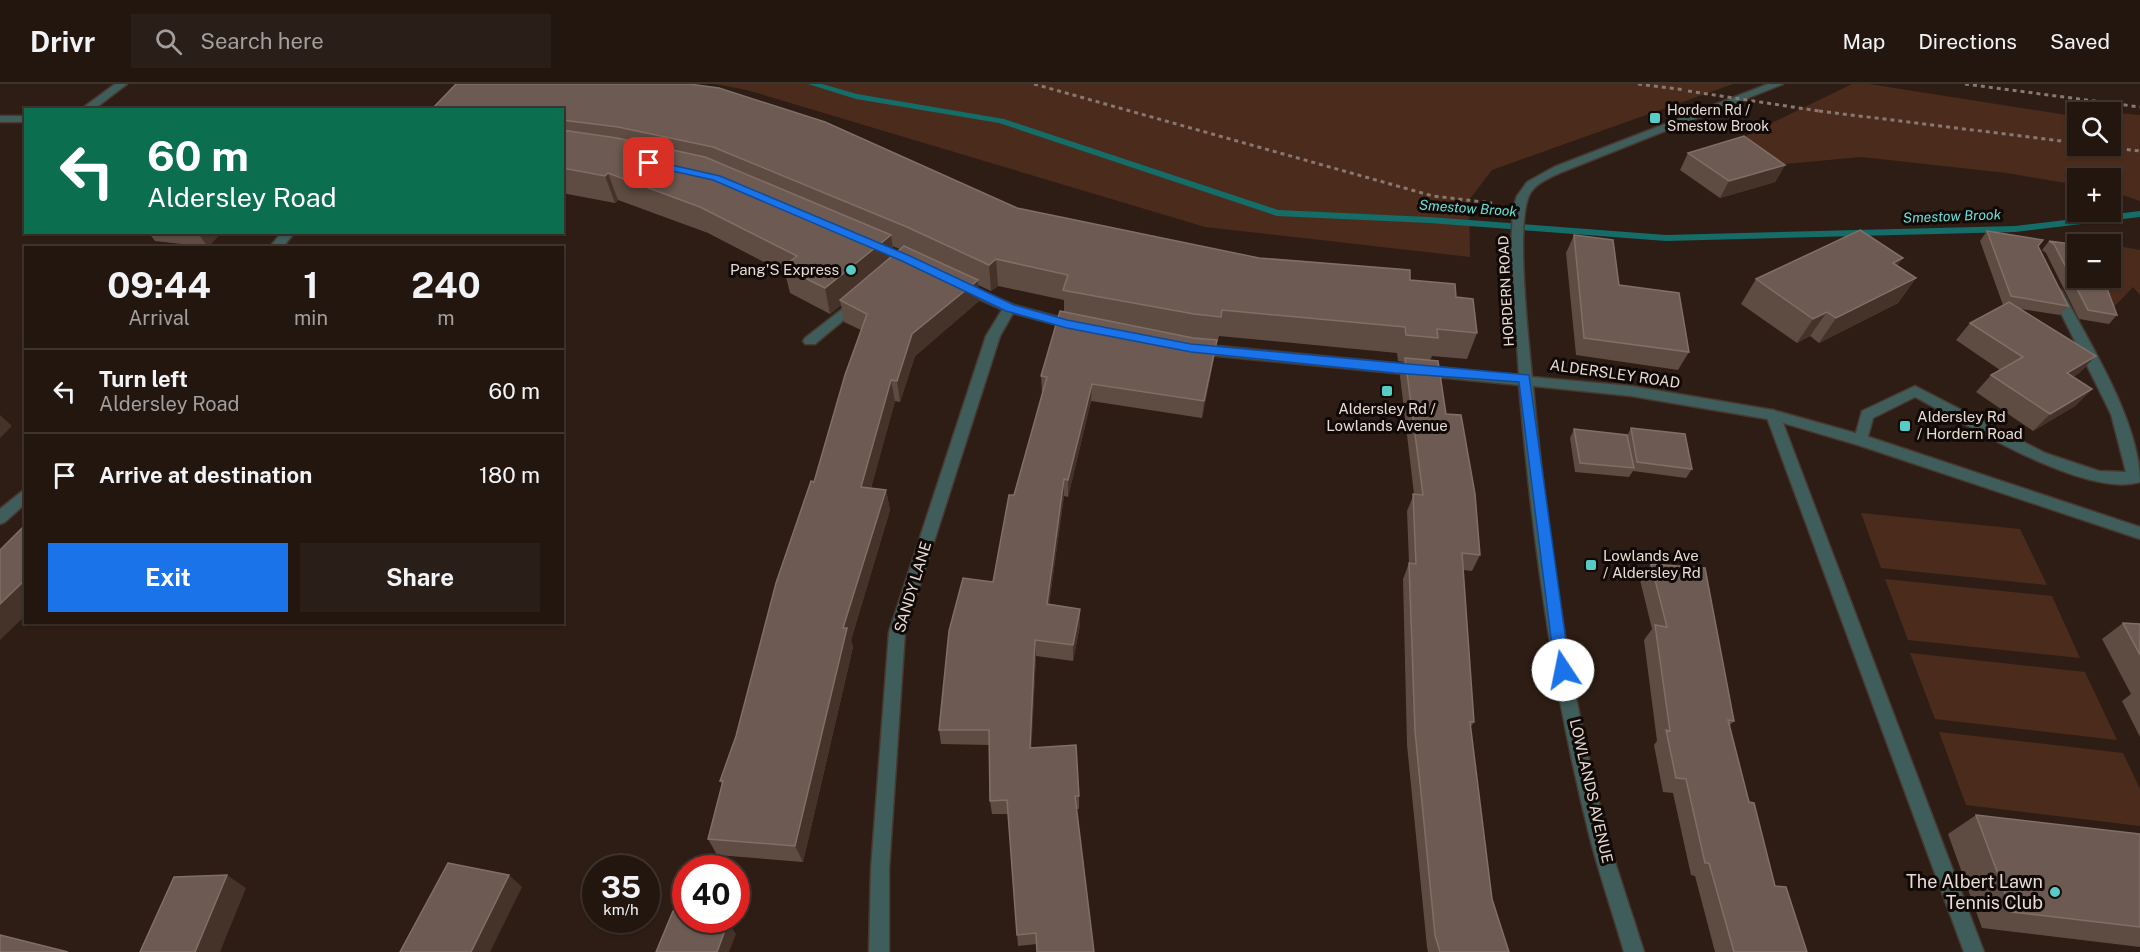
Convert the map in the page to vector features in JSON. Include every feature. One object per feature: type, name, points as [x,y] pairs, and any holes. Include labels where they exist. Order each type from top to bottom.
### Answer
[{"type":"street","points":[[88,108],[122,84]]},
{"type":"street","points":[[1519,206],[1524,193],[1540,178],[1778,84]]},
{"type":"street","points":[[0,119],[24,119]]},
{"type":"street","name":"HORDERN ROAD","points":[[1519,206],[1518,236],[1525,378]]},
{"type":"street","points":[[277,246],[287,234]]},
{"type":"street","points":[[1861,440],[1867,415],[1916,391],[2040,457],[2099,477],[2135,478],[2118,414],[2048,275]]},
{"type":"street","points":[[946,279],[1010,308],[1089,328]]},
{"type":"street","points":[[810,341],[874,288]]},
{"type":"street","name":"SANDY LANE","points":[[879,952],[880,869],[897,632],[993,336],[1010,308]]},
{"type":"street","name":"ALDERSLEY ROAD","points":[[1180,346],[1395,369],[1525,378],[1631,391],[1773,416],[1861,440],[2140,533]]},
{"type":"street","name":"LOWLANDS AVENUE","points":[[1525,378],[1558,649],[1594,819],[1634,952]]},
{"type":"street","points":[[1773,416],[1974,952]]},
{"type":"street","points":[[0,518],[24,496]]},
{"type":"path","points":[[1034,84],[1433,196],[1519,206]]},
{"type":"path","points":[[1638,84],[1819,111],[2067,142]]},
{"type":"path","points":[[1965,84],[2140,107]]},
{"type":"path","points":[[1980,87],[1991,84]]},
{"type":"path","points":[[2121,149],[2140,151]]},
{"type":"shaded area","points":[[715,84],[1733,84],[1492,170],[1469,200],[1470,257],[1205,227],[747,90]]},
{"type":"shaded area","points":[[1852,84],[1869,84],[2067,115],[2067,156],[2121,156],[2121,113],[2140,115],[2140,201],[2121,194],[2121,168],[2067,168],[2067,183],[2007,173],[1861,157],[1785,164],[1741,138]]},
{"type":"shaded area","points":[[2121,247],[2140,250],[2140,295],[2133,287],[2113,308],[2080,288],[2121,288]]},
{"type":"shaded area","points":[[1861,513],[2020,529],[2047,585],[1881,568]]},
{"type":"shaded area","points":[[1885,579],[2052,596],[2080,658],[1908,640]]},
{"type":"shaded area","points":[[1910,653],[2085,672],[2117,740],[1935,719]]},
{"type":"shaded area","points":[[1939,732],[2123,753],[2140,789],[2140,826],[1966,805]]},
{"type":"building","points":[[456,84],[689,84],[719,88],[825,122],[1017,208],[1259,258],[1410,270],[1410,280],[1455,284],[1456,297],[1473,299],[1477,333],[1437,329],[1438,338],[1406,335],[1405,327],[1222,310],[1221,317],[1067,291],[1063,290],[1068,275],[996,259],[989,265],[907,227],[713,147],[618,127],[564,120],[564,108],[433,108]]},
{"type":"building","points":[[564,130],[617,138],[705,157],[891,235],[825,288],[783,267],[797,256],[700,207],[608,173],[605,176],[564,168]]},
{"type":"building","points":[[1744,136],[1785,165],[1729,181],[1688,153]]},
{"type":"building","points":[[1860,230],[1903,258],[1893,263],[1916,278],[1836,318],[1827,312],[1813,319],[1756,279]]},
{"type":"building","points":[[1987,231],[2043,240],[2038,246],[2068,306],[2011,296]]},
{"type":"building","points":[[1574,235],[1613,240],[1619,285],[1679,293],[1689,352],[1584,338]]},
{"type":"building","points":[[2049,241],[2067,243],[2067,269],[2054,244]]},
{"type":"building","points":[[904,246],[978,280],[912,334],[897,381],[891,380],[861,487],[886,490],[843,628],[847,628],[795,846],[708,839],[723,781],[720,781],[736,736],[776,583],[811,481],[814,482],[845,375],[867,314],[840,300]]},
{"type":"building","points":[[2077,288],[2107,288],[2117,315],[2088,310]]},
{"type":"building","points":[[2009,302],[2096,356],[2067,373],[2092,389],[2050,414],[1991,375],[2023,357],[1970,323]]},
{"type":"building","points":[[1060,311],[1193,338],[1217,340],[1204,401],[1092,384],[1068,480],[1064,479],[1047,604],[1080,609],[1073,645],[1035,640],[1030,748],[1076,745],[1079,796],[1075,796],[1094,952],[1037,952],[1036,933],[1017,935],[1007,800],[990,801],[989,730],[939,730],[949,631],[963,578],[993,582],[1009,495],[1014,495],[1047,377],[1041,376]]},
{"type":"building","points":[[1405,358],[1438,361],[1446,414],[1461,415],[1475,494],[1480,555],[1462,553],[1474,722],[1470,722],[1492,899],[1509,952],[1440,952],[1435,935],[1415,731],[1409,563],[1416,564],[1413,494],[1423,495]]},
{"type":"building","points":[[1631,428],[1685,434],[1692,469],[1637,462]]},
{"type":"building","points":[[1574,429],[1627,435],[1634,468],[1580,463]]},
{"type":"building","points":[[24,526],[24,581],[0,604],[0,550]]},
{"type":"building","points":[[1651,564],[1705,568],[1734,721],[1728,720],[1749,802],[1754,803],[1775,886],[1786,887],[1807,952],[1734,952],[1709,863],[1705,863],[1686,779],[1676,778],[1666,730],[1670,731],[1655,625],[1667,627]]},
{"type":"building","points":[[2123,623],[2140,624],[2140,655]]},
{"type":"building","name":"The Albert Lawn Tennis Club","points":[[1976,815],[2140,834],[2140,927],[2012,912]]},
{"type":"building","points":[[448,863],[509,875],[471,952],[400,952]]},
{"type":"building","points":[[227,875],[195,952],[140,952],[174,877]]},
{"type":"building","points":[[672,913],[672,933],[724,933],[717,952],[656,952]]},
{"type":"building","points":[[0,935],[68,952],[0,952]]},
{"type":"waterway","name":"Smestow Brook","points":[[812,84],[856,96],[1001,121],[1277,213],[1429,220],[1666,238],[2015,229],[2140,214]]},
{"type":"place","name":"Hordern Rd / Smestow Brook","points":[[1655,118]]},
{"type":"place","name":"Pang'S Express","points":[[851,270]]},
{"type":"place","name":"Aldersley Rd / Lowlands Avenue","points":[[1387,391]]},
{"type":"place","name":"Aldersley Rd / Hordern Road","points":[[1905,426]]},
{"type":"place","name":"Lowlands Ave / Aldersley Rd","points":[[1591,565]]},
{"type":"place","name":"The Albert Lawn Tennis Club","points":[[2055,892]]},
{"type":"route","points":[[649,163],[716,178],[819,220],[1010,308],[1067,324],[1191,348],[1395,369],[1525,378],[1558,649],[1563,670]]}]
